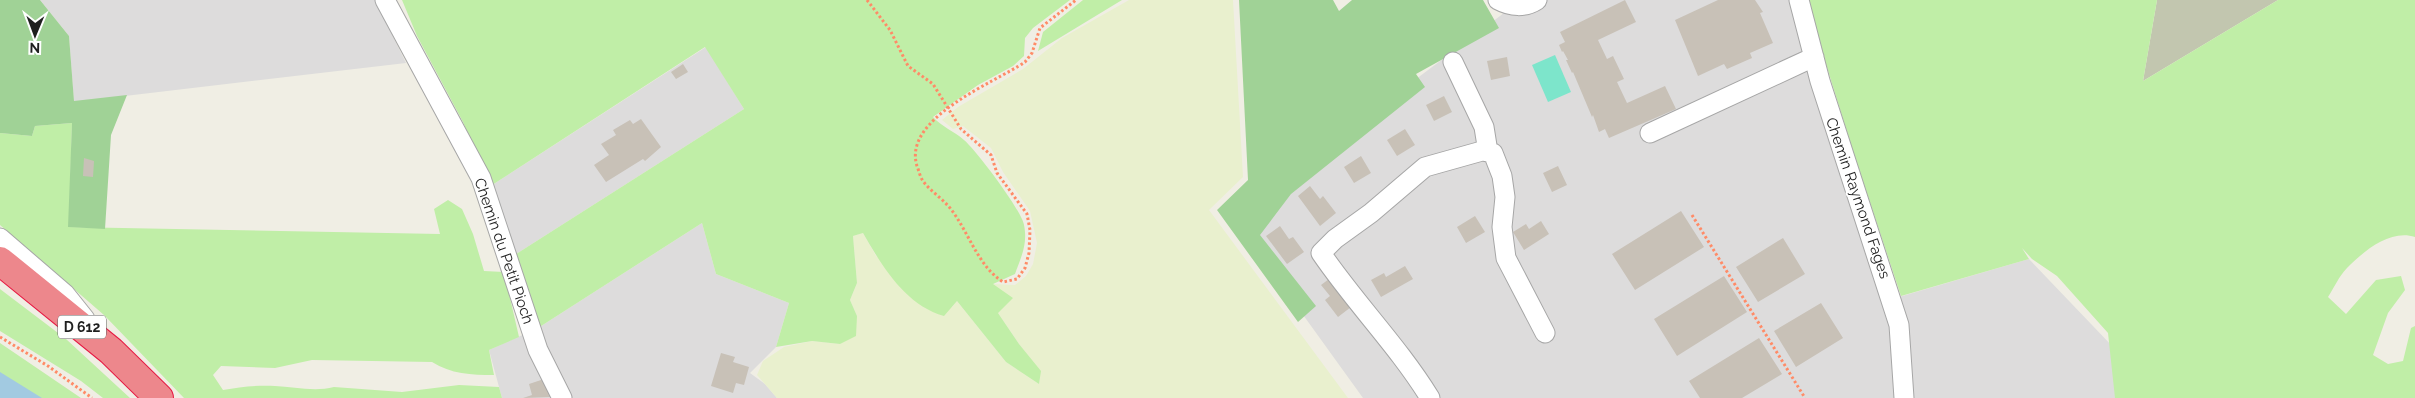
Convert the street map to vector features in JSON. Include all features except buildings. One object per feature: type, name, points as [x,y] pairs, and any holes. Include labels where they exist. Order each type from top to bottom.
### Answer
[{"type":"highway","name":"D 612","points":[[0,261],[111,351],[159,398]]},
{"type":"street","name":"Chemin du Petit Pioch","points":[[385,0],[481,178],[538,350],[562,398]]},
{"type":"street","points":[[1498,0],[1513,6],[1529,5],[1537,0]]},
{"type":"street","name":"Chemin Raymond Fages","points":[[1799,0],[1843,156],[1893,301],[1899,325],[1904,398]]},
{"type":"street","points":[[1650,133],[1814,57]]},
{"type":"street","points":[[1453,62],[1484,128],[1488,152]]},
{"type":"street","points":[[1430,398],[1410,365],[1340,281],[1321,253],[1335,239],[1371,213],[1425,167],[1482,150],[1493,153],[1502,176],[1505,197],[1502,227],[1506,258],[1546,332]]},
{"type":"street","points":[[0,238],[65,294],[111,351]]},
{"type":"path","points":[[867,0],[890,30],[908,66],[933,84],[948,108],[961,129],[991,155],[997,173],[1027,214],[1030,230],[1029,253],[1025,268],[1017,279],[1003,282],[991,274],[949,207],[922,180],[914,157],[918,141],[928,125],[948,108],[1025,62],[1032,53],[1040,28],[1076,0]]},
{"type":"path","points":[[1692,215],[1805,398]]},
{"type":"path","points":[[0,337],[48,366],[92,398]]},
{"type":"shaded area","points":[[40,0],[375,0],[406,63],[74,102],[69,36]]},
{"type":"shaded area","points":[[1129,0],[1233,0],[1243,177],[1209,210],[1348,398],[777,398],[757,375],[763,361],[784,347],[812,341],[840,344],[857,316],[850,300],[857,283],[853,236],[863,233],[876,256],[952,307],[957,301],[1006,362],[1039,384],[1040,371],[998,313],[992,284],[1015,285],[1026,276],[1033,264],[1037,243],[1030,211],[1003,172],[991,148],[963,126],[953,129],[942,120],[958,107],[1023,69],[1062,38]]},
{"type":"shaded area","points":[[1519,0],[1791,0],[1892,299],[2029,259],[2114,348],[2117,398],[1363,398],[1231,215],[1279,182]]},
{"type":"shaded area","points":[[2157,0],[2278,0],[2143,81]]},
{"type":"shaded area","points":[[706,47],[744,109],[513,256],[489,187]]},
{"type":"shaded area","points":[[702,223],[716,274],[789,303],[776,347],[750,373],[765,384],[777,398],[502,398],[489,350],[538,328]]},
{"type":"green space","points":[[0,0],[40,0],[69,36],[74,101],[127,95],[111,135],[105,229],[68,227],[72,123],[35,126],[32,136],[0,133]]},
{"type":"green space","points":[[402,0],[1070,0],[1033,28],[1025,38],[1024,56],[1013,66],[978,85],[933,117],[970,146],[998,181],[1024,225],[1025,238],[1022,256],[1015,274],[993,284],[1013,298],[998,313],[1019,344],[1041,371],[1039,384],[1006,362],[957,301],[944,316],[930,311],[906,294],[887,271],[863,233],[853,236],[857,283],[850,300],[857,316],[856,336],[840,344],[812,341],[776,347],[789,303],[716,274],[702,223],[538,328],[513,256],[744,109],[705,47],[489,187],[463,122],[417,36]]},
{"type":"green space","points":[[1083,0],[1122,0],[1038,51],[1043,32]]},
{"type":"green space","points":[[1239,0],[1333,0],[1339,11],[1352,0],[1483,0],[1499,28],[1416,74],[1425,87],[1291,194],[1260,235],[1316,306],[1298,322],[1217,210],[1248,180]]},
{"type":"green space","points":[[1806,0],[2157,0],[2143,81],[2278,0],[2415,0],[2415,237],[2406,235],[2396,236],[2378,243],[2369,249],[2344,271],[2328,297],[2346,314],[2376,280],[2401,276],[2405,290],[2388,313],[2373,355],[2388,364],[2403,361],[2411,328],[2415,326],[2415,398],[2115,398],[2108,333],[2057,276],[2032,259],[2022,248],[2029,259],[1901,296]]},
{"type":"green space","points":[[1555,55],[1571,92],[1548,102],[1532,65]]},
{"type":"green space","points":[[72,123],[69,227],[440,234],[434,209],[448,200],[462,209],[473,234],[484,271],[504,272],[519,337],[489,350],[494,375],[462,373],[446,369],[432,362],[312,360],[275,368],[221,366],[213,375],[223,390],[268,386],[312,389],[334,387],[402,392],[459,385],[499,387],[502,398],[184,398],[104,315],[0,225],[0,133],[32,136],[35,126]]},
{"type":"green space","points":[[0,289],[66,339],[130,398],[103,398],[81,381],[0,331]]},
{"type":"green space","points":[[0,343],[81,398],[0,398]]},
{"type":"water","points":[[0,372],[42,398],[0,398]]}]
